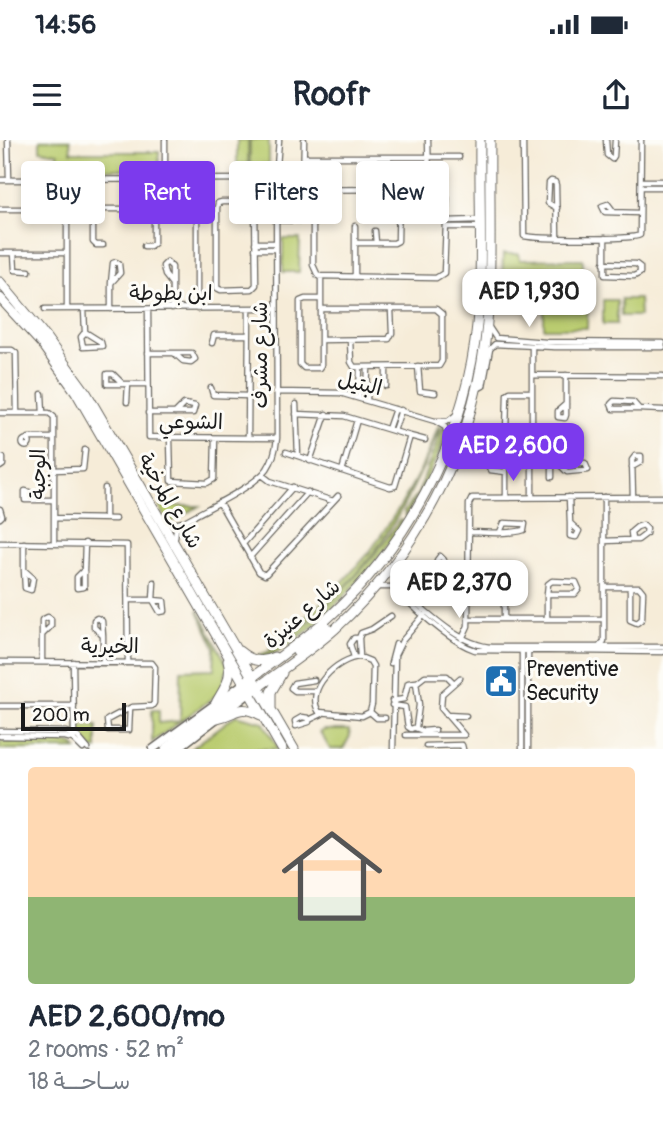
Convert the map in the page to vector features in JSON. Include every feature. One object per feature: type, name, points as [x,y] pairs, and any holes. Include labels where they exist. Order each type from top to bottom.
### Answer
[{"type":"highway","name":"شارع عنيزة","points":[[251,685],[339,608],[382,560],[429,486],[449,443],[475,340],[479,280],[480,140]]},
{"type":"highway","name":"شارع عنيزة","points":[[251,685],[285,668],[322,640],[376,587],[420,527],[440,491],[458,447],[476,390],[487,322],[490,140]]},
{"type":"highway","name":"شارع المرخية","points":[[0,282],[41,331],[81,386],[237,650],[262,715],[282,749]]},
{"type":"highway","points":[[0,288],[12,296]]},
{"type":"highway","name":"شارع المرخية","points":[[0,298],[41,343],[76,393],[226,652],[272,711],[294,749]]},
{"type":"highway","points":[[160,534],[177,557],[289,749]]},
{"type":"highway","points":[[166,749],[300,650],[336,619],[373,579],[382,560]]},
{"type":"highway","points":[[237,650],[253,660],[262,661],[291,649]]},
{"type":"highway","points":[[216,703],[230,678],[226,652]]},
{"type":"highway","points":[[272,711],[273,685],[285,668]]},
{"type":"highway","points":[[217,718],[241,709],[249,709],[262,715]]},
{"type":"main road","name":"شارع عنيزة","points":[[153,749],[216,703],[251,685]]},
{"type":"main road","name":"شارع عنيزة","points":[[177,749],[217,718],[251,685]]},
{"type":"street","points":[[8,140],[9,179]]},
{"type":"street","points":[[165,140],[165,161]]},
{"type":"street","name":"شارع مشرف","points":[[277,161],[279,140]]},
{"type":"street","points":[[303,161],[304,140]]},
{"type":"street","points":[[428,140],[428,161]]},
{"type":"street","points":[[523,140],[523,235],[605,238],[638,237],[641,140]]},
{"type":"street","points":[[606,140],[606,154],[612,159],[615,140]]},
{"type":"street","points":[[0,155],[9,155]]},
{"type":"street","points":[[303,157],[459,157]]},
{"type":"street","points":[[0,180],[21,179]]},
{"type":"street","points":[[557,208],[548,202],[548,183],[551,181],[556,184],[557,208],[557,237]]},
{"type":"street","points":[[641,184],[663,181]]},
{"type":"street","points":[[641,184],[663,187]]},
{"type":"street","points":[[218,203],[254,204],[255,246],[254,289],[218,289],[218,203]]},
{"type":"street","points":[[0,209],[21,209]]},
{"type":"street","points":[[614,212],[640,213]]},
{"type":"street","points":[[449,220],[479,223]]},
{"type":"street","points":[[464,220],[464,227]]},
{"type":"street","points":[[321,278],[439,277],[445,270],[446,227],[464,227],[479,223]]},
{"type":"street","points":[[67,224],[67,309]]},
{"type":"street","points":[[93,224],[93,242],[103,245]]},
{"type":"street","points":[[144,246],[154,243],[153,224]]},
{"type":"street","points":[[197,224],[197,309]]},
{"type":"street","name":"شارع مشرف","points":[[263,473],[272,459],[277,438],[276,224]]},
{"type":"street","points":[[313,224],[314,270],[321,278],[321,299],[321,340],[320,367],[302,367],[300,301],[321,299]]},
{"type":"street","points":[[355,243],[398,241],[398,224]]},
{"type":"street","points":[[355,226],[355,277]]},
{"type":"street","points":[[375,230],[376,243]]},
{"type":"street","points":[[604,263],[636,264],[640,267],[640,273],[634,276],[606,275],[604,263],[605,238]]},
{"type":"street","points":[[255,246],[276,246]]},
{"type":"street","points":[[0,253],[67,253]]},
{"type":"street","points":[[14,253],[15,270],[29,271]]},
{"type":"street","points":[[172,284],[163,270],[167,262],[171,264],[172,270],[172,284],[172,309]]},
{"type":"street","points":[[111,283],[111,309]]},
{"type":"street","points":[[0,307],[14,312]]},
{"type":"street","name":"ابن بطوطة","points":[[45,309],[276,308]]},
{"type":"street","points":[[84,309],[85,332],[80,337],[81,346],[102,346],[101,342],[85,332]]},
{"type":"street","name":"الشوعي","points":[[148,309],[149,438],[277,438]]},
{"type":"street","points":[[248,309],[248,438]]},
{"type":"street","points":[[321,309],[436,309],[442,314],[442,363],[437,366],[351,365],[350,340]]},
{"type":"street","points":[[321,340],[389,339],[392,333],[391,310]]},
{"type":"street","points":[[487,322],[496,338],[532,344]]},
{"type":"street","points":[[212,343],[214,335],[248,335]]},
{"type":"street","points":[[476,390],[484,383],[492,345],[498,343],[663,345]]},
{"type":"street","points":[[532,344],[532,497]]},
{"type":"street","points":[[0,350],[12,350],[16,353],[17,413]]},
{"type":"street","points":[[148,353],[174,353],[188,353],[188,362],[174,353]]},
{"type":"street","points":[[418,366],[419,391],[435,393]]},
{"type":"street","points":[[359,398],[360,367]]},
{"type":"street","points":[[367,400],[368,367]]},
{"type":"street","points":[[386,367],[386,386]]},
{"type":"street","points":[[532,375],[663,376]]},
{"type":"street","points":[[566,375],[566,404]]},
{"type":"street","points":[[127,402],[126,384],[148,384]]},
{"type":"street","points":[[211,387],[213,395],[248,396]]},
{"type":"street","points":[[360,389],[367,390]]},
{"type":"street","name":"البتيل","points":[[276,392],[340,393],[435,421]]},
{"type":"street","points":[[532,392],[507,394],[506,432],[509,435],[532,435]]},
{"type":"street","name":"الوجبة","points":[[42,394],[43,413],[54,417],[54,543]]},
{"type":"street","points":[[639,410],[633,402],[614,401],[611,406],[614,410],[639,410],[663,410]]},
{"type":"street","points":[[296,404],[298,456]]},
{"type":"street","points":[[391,430],[398,410]]},
{"type":"street","points":[[0,413],[43,413]]},
{"type":"street","points":[[148,413],[175,413]]},
{"type":"street","points":[[435,421],[447,421],[458,413]]},
{"type":"street","points":[[296,414],[326,414],[357,420],[425,440]]},
{"type":"street","points":[[310,461],[326,414]]},
{"type":"street","points":[[342,471],[357,420]]},
{"type":"street","points":[[435,421],[445,427],[449,443]]},
{"type":"street","points":[[286,452],[393,487],[410,436]]},
{"type":"street","points":[[29,438],[54,438]]},
{"type":"street","points":[[170,438],[171,481],[207,483],[214,479],[215,439]]},
{"type":"street","points":[[54,470],[83,468],[85,450]]},
{"type":"street","points":[[0,457],[3,458],[3,465],[0,467]]},
{"type":"street","points":[[532,462],[585,463],[588,470],[568,472],[555,463]]},
{"type":"street","points":[[552,477],[555,463]]},
{"type":"street","points":[[632,467],[632,498]]},
{"type":"street","points":[[506,472],[506,497]]},
{"type":"street","points":[[163,522],[183,522],[263,473],[278,482],[333,501]]},
{"type":"street","points":[[278,482],[284,498]]},
{"type":"street","points":[[105,488],[105,519]]},
{"type":"street","points":[[243,544],[293,488]]},
{"type":"street","points":[[250,556],[308,492]]},
{"type":"street","points":[[219,502],[259,572],[268,574],[338,496]]},
{"type":"street","points":[[569,497],[570,523]]},
{"type":"street","points":[[462,639],[467,631],[468,619],[469,504],[472,498],[663,497]]},
{"type":"street","points":[[604,498],[604,641],[608,647]]},
{"type":"street","points":[[29,500],[54,500]]},
{"type":"street","points":[[0,509],[0,517]]},
{"type":"street","points":[[54,518],[115,519]]},
{"type":"street","points":[[176,544],[174,533],[183,522]]},
{"type":"street","points":[[469,531],[500,532],[523,531],[525,526],[521,523],[504,523],[500,532]]},
{"type":"street","points":[[604,541],[632,540]]},
{"type":"street","points":[[0,543],[127,545],[128,662]]},
{"type":"street","points":[[24,543],[24,569],[24,588],[29,591],[33,588],[32,576],[24,569]]},
{"type":"street","points":[[84,570],[77,576],[76,587],[79,589],[84,587],[85,543]]},
{"type":"street","points":[[444,581],[444,560],[440,556],[437,560],[439,580],[444,581],[469,581]]},
{"type":"street","points":[[392,584],[394,566]]},
{"type":"street","points":[[24,581],[33,581]]},
{"type":"street","points":[[547,594],[576,594],[579,586],[575,581],[550,581],[547,594],[547,619]]},
{"type":"street","points":[[128,600],[153,600],[154,582]]},
{"type":"street","points":[[392,584],[422,614],[468,648],[482,652],[599,647],[663,651]]},
{"type":"street","points":[[376,587],[392,584],[462,639],[483,647],[663,651]]},
{"type":"street","points":[[604,587],[630,587],[639,587],[643,592],[642,620],[637,623],[630,620],[630,587]]},
{"type":"street","points":[[503,619],[504,588]]},
{"type":"street","points":[[393,749],[392,653],[397,642],[422,614]]},
{"type":"street","points":[[357,657],[361,633],[391,616]]},
{"type":"street","points":[[468,619],[604,619]]},
{"type":"street","points":[[42,635],[51,623],[42,624],[42,635],[42,662]]},
{"type":"street","points":[[103,636],[94,628],[94,624],[103,623],[103,636],[103,662]]},
{"type":"street","points":[[309,720],[323,714],[362,716],[370,712],[373,666],[357,657],[350,644],[354,638],[359,638]]},
{"type":"street","points":[[599,647],[604,641]]},
{"type":"street","points":[[522,749],[525,650]]},
{"type":"street","points":[[525,650],[528,749]]},
{"type":"street","points":[[323,714],[315,704],[315,691],[341,663],[357,657]]},
{"type":"street","name":"الخيرية","points":[[0,662],[151,662],[155,667],[154,703],[152,706],[130,708],[106,720],[107,729],[128,731],[130,708]]},
{"type":"street","points":[[73,662],[74,734]]},
{"type":"street","points":[[392,703],[405,698],[409,682],[416,683],[425,676],[447,676],[454,683]]},
{"type":"street","points":[[406,735],[463,736],[441,710],[441,696],[460,678]]},
{"type":"street","points":[[308,690],[311,680],[294,682],[290,687],[294,691],[315,691]]},
{"type":"street","points":[[415,729],[419,710],[416,683]]},
{"type":"street","points":[[392,703],[405,707],[407,726],[410,729],[423,732],[435,730]]},
{"type":"street","points":[[0,706],[74,706]]},
{"type":"street","points":[[370,712],[377,718],[385,718]]},
{"type":"street","points":[[446,715],[466,716]]},
{"type":"street","points":[[0,734],[74,734],[88,749]]},
{"type":"street","points":[[0,734],[65,737],[73,739],[83,749]]},
{"type":"street","points":[[426,746],[462,746],[463,749]]},
{"type":"green space","points":[[40,140],[70,140],[71,152],[159,152],[159,161],[119,161],[119,169],[105,170],[105,161],[58,161],[58,153],[40,150]]},
{"type":"green space","points":[[237,140],[248,140],[248,161],[237,161]]},
{"type":"green space","points":[[250,140],[269,140],[269,161],[250,161]]},
{"type":"green space","points":[[283,239],[300,239],[299,272],[283,272]]},
{"type":"green space","points":[[503,254],[519,254],[520,260],[583,259],[583,278],[588,278],[587,328],[544,328],[544,289],[502,289]]},
{"type":"green space","points":[[621,299],[639,299],[640,316],[621,316]]},
{"type":"green space","points":[[603,300],[617,300],[617,324],[603,324]]},
{"type":"green space","points":[[439,425],[440,428],[410,494],[372,555],[340,592],[274,648],[270,647],[329,597],[369,553],[422,467]]},
{"type":"green space","points":[[443,427],[446,436],[442,447],[423,487],[406,516],[404,512],[418,493]]},
{"type":"green space","points":[[159,506],[199,506],[171,522],[166,519]]},
{"type":"green space","points":[[400,520],[403,521],[393,538],[378,557],[318,622],[276,652],[259,659],[259,655],[286,641],[315,618],[342,592]]},
{"type":"green space","points":[[198,610],[228,666],[221,692],[152,742],[152,710],[159,710],[159,723],[180,721],[181,670],[214,669],[215,648]]},
{"type":"green space","points":[[236,715],[263,722],[279,749],[191,749]]},
{"type":"green space","points":[[77,726],[97,726],[97,749],[92,749],[78,733]]},
{"type":"green space","points":[[349,730],[350,736],[343,749],[330,749],[320,732]]},
{"type":"green space","points":[[54,740],[73,745],[77,749],[0,749],[0,742]]},
{"type":"place","name":"Preventive Security","points":[[501,681]]}]
